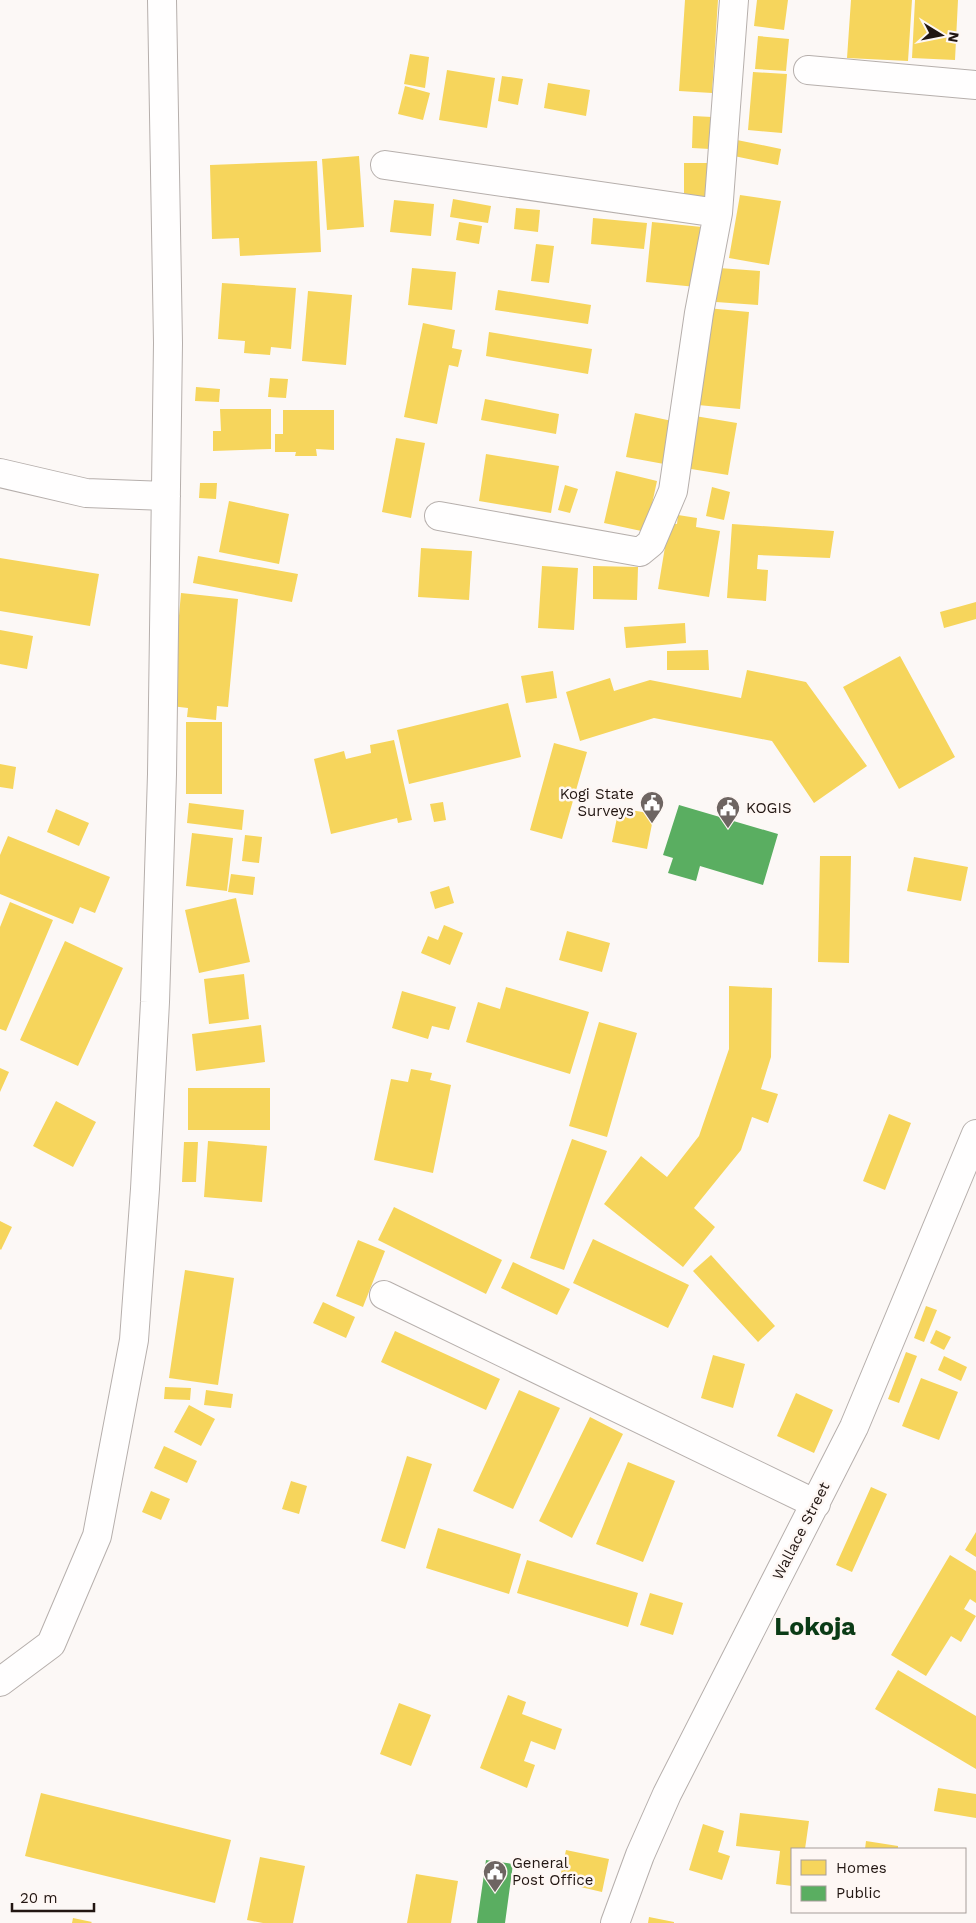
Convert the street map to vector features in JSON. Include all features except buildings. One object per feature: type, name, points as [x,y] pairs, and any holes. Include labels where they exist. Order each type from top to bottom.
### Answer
[{"type":"street","points":[[0,1682],[52,1644],[97,1536],[134,1340],[145,1190],[155,1002],[162,774],[168,343],[162,0]]},
{"type":"street","points":[[439,516],[640,552],[651,543],[673,491],[699,314],[718,213],[734,0]]},
{"type":"street","points":[[808,70],[976,85]]},
{"type":"street","points":[[385,165],[718,213]]},
{"type":"street","points":[[0,473],[86,493],[166,496]]},
{"type":"street","name":"Wallace Street","points":[[615,1923],[640,1856],[667,1794],[854,1427],[976,1134]]},
{"type":"street","points":[[384,1295],[816,1504]]},
{"type":"place","name":"Kogi State Surveys","points":[[652,824]]},
{"type":"place","name":"KOGIS","points":[[728,829]]},
{"type":"place","name":"General Post Office","points":[[495,1893]]},
{"type":"district","name":"Lokoja","points":[[815,1626]]}]
